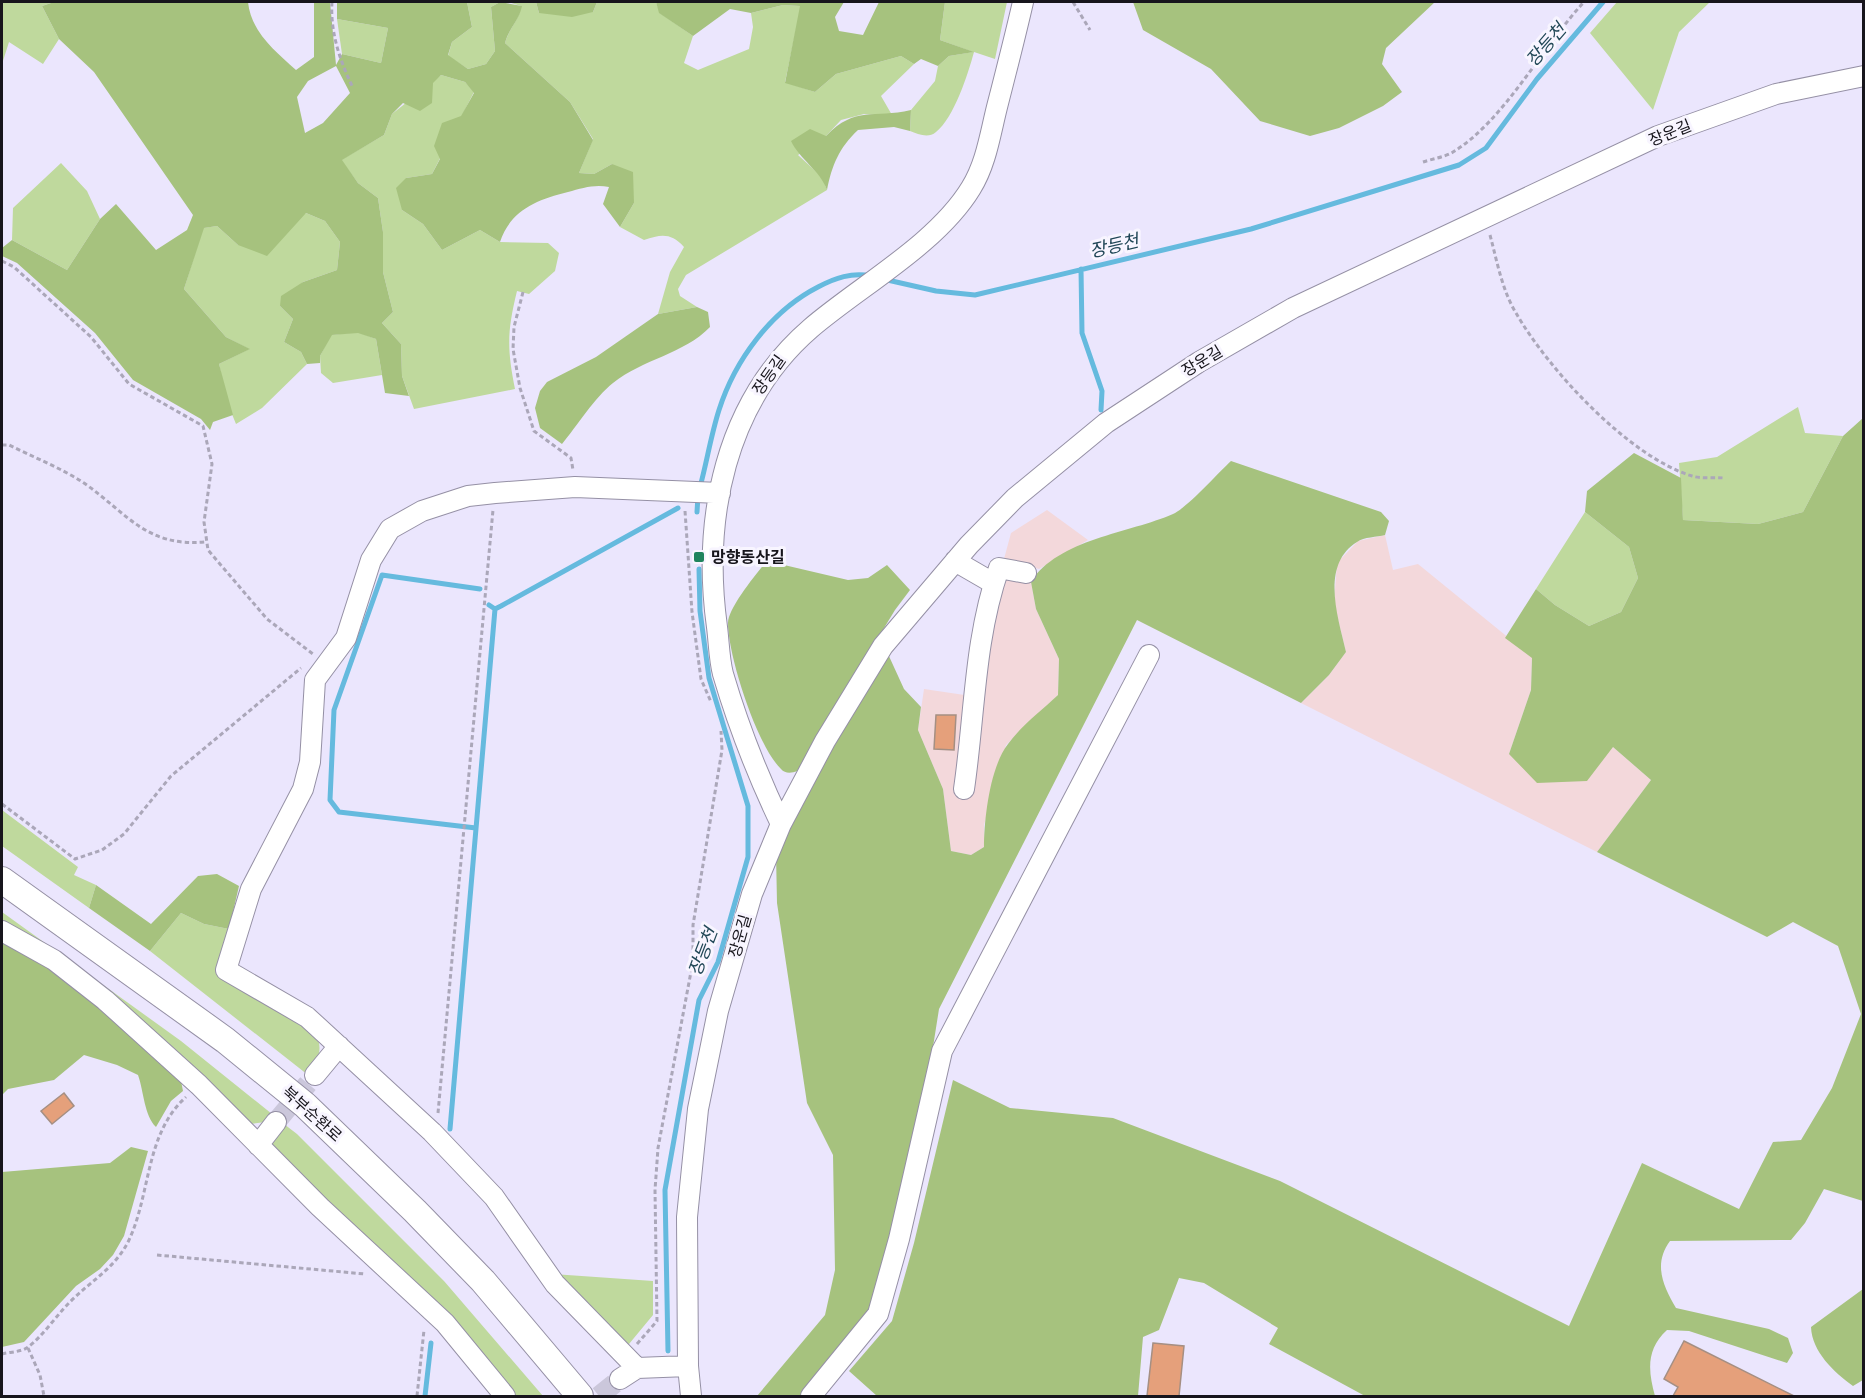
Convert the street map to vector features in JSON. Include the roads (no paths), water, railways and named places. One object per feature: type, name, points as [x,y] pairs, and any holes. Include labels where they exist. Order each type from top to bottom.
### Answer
[{"type":"main road","name":"북부순환로","points":[[2,880],[225,1041],[305,1105],[415,1211],[483,1281],[580,1396]]},
{"type":"street","name":"장등길","points":[[781,824],[760,779],[723,672],[713,595],[713,527],[699,492],[731,447],[759,385],[788,349],[812,327],[902,258],[957,208],[980,171],[1023,2]]},
{"type":"street","name":"장운길","points":[[691,1396],[688,1366],[687,1217],[698,1109],[718,1011],[749,904],[781,824],[825,741],[883,646],[955,561],[1015,498],[1106,423],[1199,362],[1293,308],[1658,136],[1776,94],[1863,76]]},
{"type":"street","points":[[638,1368],[555,1284],[494,1197],[432,1131],[307,1017],[226,970],[250,888],[303,789],[310,762],[315,680],[346,638],[371,560],[390,529],[422,511],[468,496],[575,486],[699,492]]},
{"type":"street","points":[[955,561],[993,583]]},
{"type":"street","points":[[964,789],[973,729],[978,645],[993,583],[999,568],[1026,573]]},
{"type":"street","points":[[812,1396],[878,1314],[899,1239],[942,1051],[1149,655]]},
{"type":"street","points":[[2,931],[54,960],[105,1000],[199,1085],[258,1145],[427,1305],[505,1396]]},
{"type":"street","points":[[315,1075],[339,1046]]},
{"type":"street","points":[[258,1145],[276,1122]]},
{"type":"street","points":[[620,1379],[638,1368],[688,1366]]},
{"type":"waterway","name":"장등천","points":[[883,279],[936,291],[975,295],[1251,229],[1459,165],[1486,148],[1537,79],[1603,2]]},
{"type":"waterway","points":[[1081,269],[1082,333],[1102,391],[1101,410]]},
{"type":"waterway","name":"장등천","points":[[700,487],[716,419],[726,391],[745,355],[757,339],[785,309],[818,287],[844,277],[871,276]]},
{"type":"waterway","name":"장등천","points":[[697,512],[698,496]]},
{"type":"waterway","points":[[489,605],[495,609],[501,606],[678,508]]},
{"type":"waterway","name":"장등천","points":[[668,1351],[665,1190],[699,1000],[718,962],[748,857],[748,806],[709,678],[700,611],[699,569]]},
{"type":"waterway","points":[[476,828],[339,812],[330,800],[334,710],[382,575],[480,589]]},
{"type":"waterway","points":[[450,1129],[495,609]]},
{"type":"waterway","points":[[425,1396],[431,1343]]},
{"type":"tunnel","points":[[276,1122],[315,1075]]},
{"type":"tunnel","points":[[599,1396],[620,1379]]},
{"type":"place","name":"망향동산길","points":[[699,557]]}]
